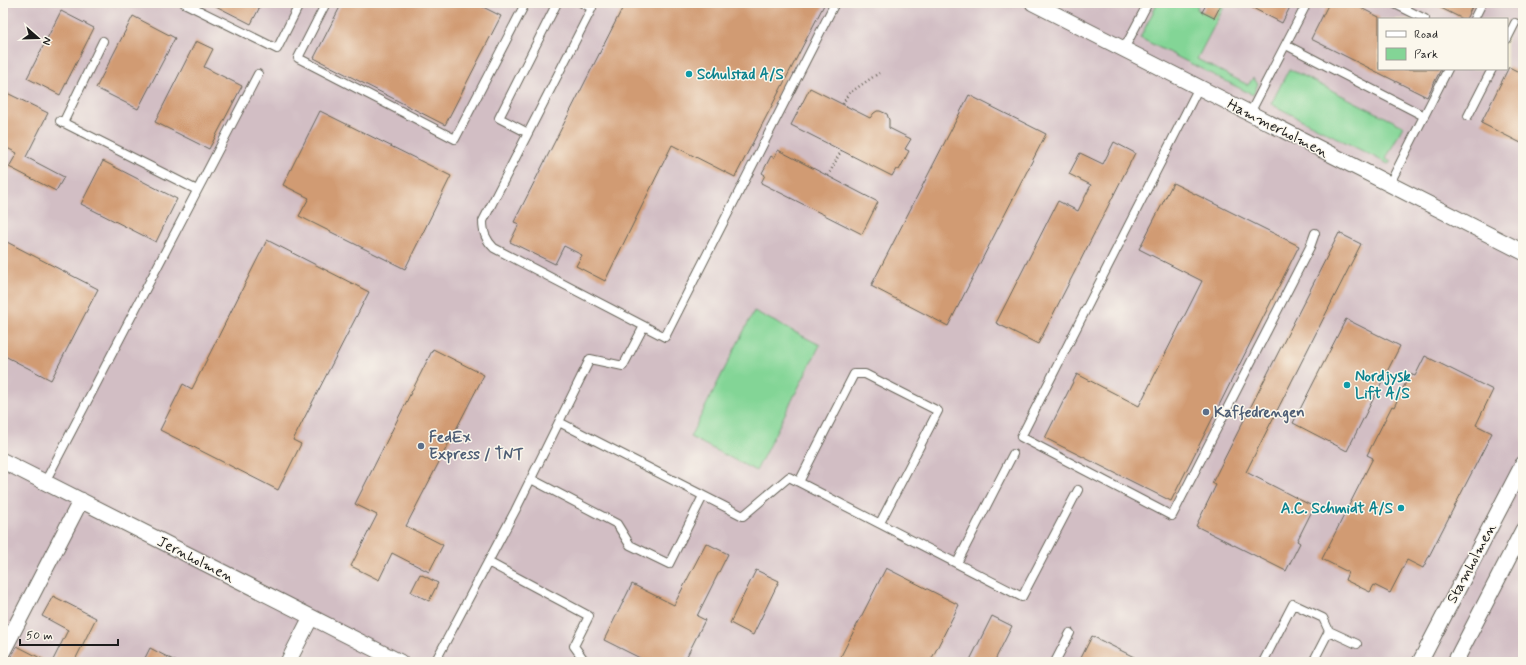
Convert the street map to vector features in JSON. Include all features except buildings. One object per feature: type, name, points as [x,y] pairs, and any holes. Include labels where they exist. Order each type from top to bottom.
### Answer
[{"type":"street","name":"Hammerholmen","points":[[1033,3],[1523,252]]},
{"type":"street","name":"Jernholmen","points":[[3,461],[400,662]]},
{"type":"street","name":"Stamholmen","points":[[1420,662],[1523,464]]},
{"type":"street","points":[[3,651],[81,500]]},
{"type":"street","name":"Stamholmen","points":[[1455,662],[1523,530]]},
{"type":"street","points":[[288,662],[311,617]]},
{"type":"lane","points":[[184,3],[277,49],[300,3]]},
{"type":"lane","points":[[326,3],[298,58],[455,139],[525,3]]},
{"type":"lane","points":[[528,133],[499,118],[557,3]]},
{"type":"lane","points":[[582,3],[592,8],[483,221],[483,230],[487,241],[494,248],[665,337],[835,3]]},
{"type":"lane","points":[[1124,49],[1148,3]]},
{"type":"lane","points":[[1250,113],[1307,3]]},
{"type":"lane","points":[[1393,3],[1422,18]]},
{"type":"lane","points":[[1474,18],[1482,3]]},
{"type":"lane","points":[[1508,37],[1515,23]]},
{"type":"lane","points":[[104,41],[62,122],[197,190]]},
{"type":"lane","points":[[1286,45],[1424,116]]},
{"type":"lane","points":[[1389,184],[1447,70]]},
{"type":"lane","points":[[1468,116],[1491,70]]},
{"type":"lane","points":[[45,482],[258,74]]},
{"type":"lane","points":[[1199,87],[1021,437],[1172,516],[1310,247],[1315,233]]},
{"type":"lane","points":[[435,662],[531,479],[590,359],[623,366],[644,326]]},
{"type":"lane","points":[[798,482],[854,374],[865,374],[938,412],[880,523]]},
{"type":"lane","points":[[559,422],[743,516],[789,476],[1022,597],[1078,490]]},
{"type":"lane","points":[[957,563],[1013,454]]},
{"type":"lane","points":[[531,479],[617,524],[630,544],[669,564],[703,496]]},
{"type":"lane","points":[[488,562],[589,616],[574,646],[584,660],[583,662]]},
{"type":"lane","points":[[1263,662],[1293,604],[1323,618],[1329,631],[1357,644]]},
{"type":"lane","points":[[1313,662],[1329,631]]},
{"type":"lane","points":[[1055,662],[1070,633]]},
{"type":"path","points":[[843,104],[848,94],[879,73]]},
{"type":"path","points":[[828,176],[841,151]]},
{"type":"shaded area","points":[[3,3],[1523,3],[1523,662],[3,662]]},
{"type":"green space","points":[[1156,3],[1199,3],[1197,9],[1214,18],[1221,5],[1224,7],[1197,59],[1248,85],[1253,78],[1258,84],[1253,95],[1140,38]]},
{"type":"green space","points":[[1289,69],[1403,126],[1386,159],[1391,162],[1388,164],[1271,104]]},
{"type":"green space","points":[[754,311],[820,345],[756,471],[690,437]]},
{"type":"place","name":"Schulstad A/S","points":[[689,74]]},
{"type":"place","name":"Nordjysk Lift A/S","points":[[1347,385]]},
{"type":"place","name":"Kaffedrengen","points":[[1206,412]]},
{"type":"place","name":"FedEx Express / TNT","points":[[421,446]]},
{"type":"place","name":"A.C. Schmidt A/S","points":[[1401,508]]}]
